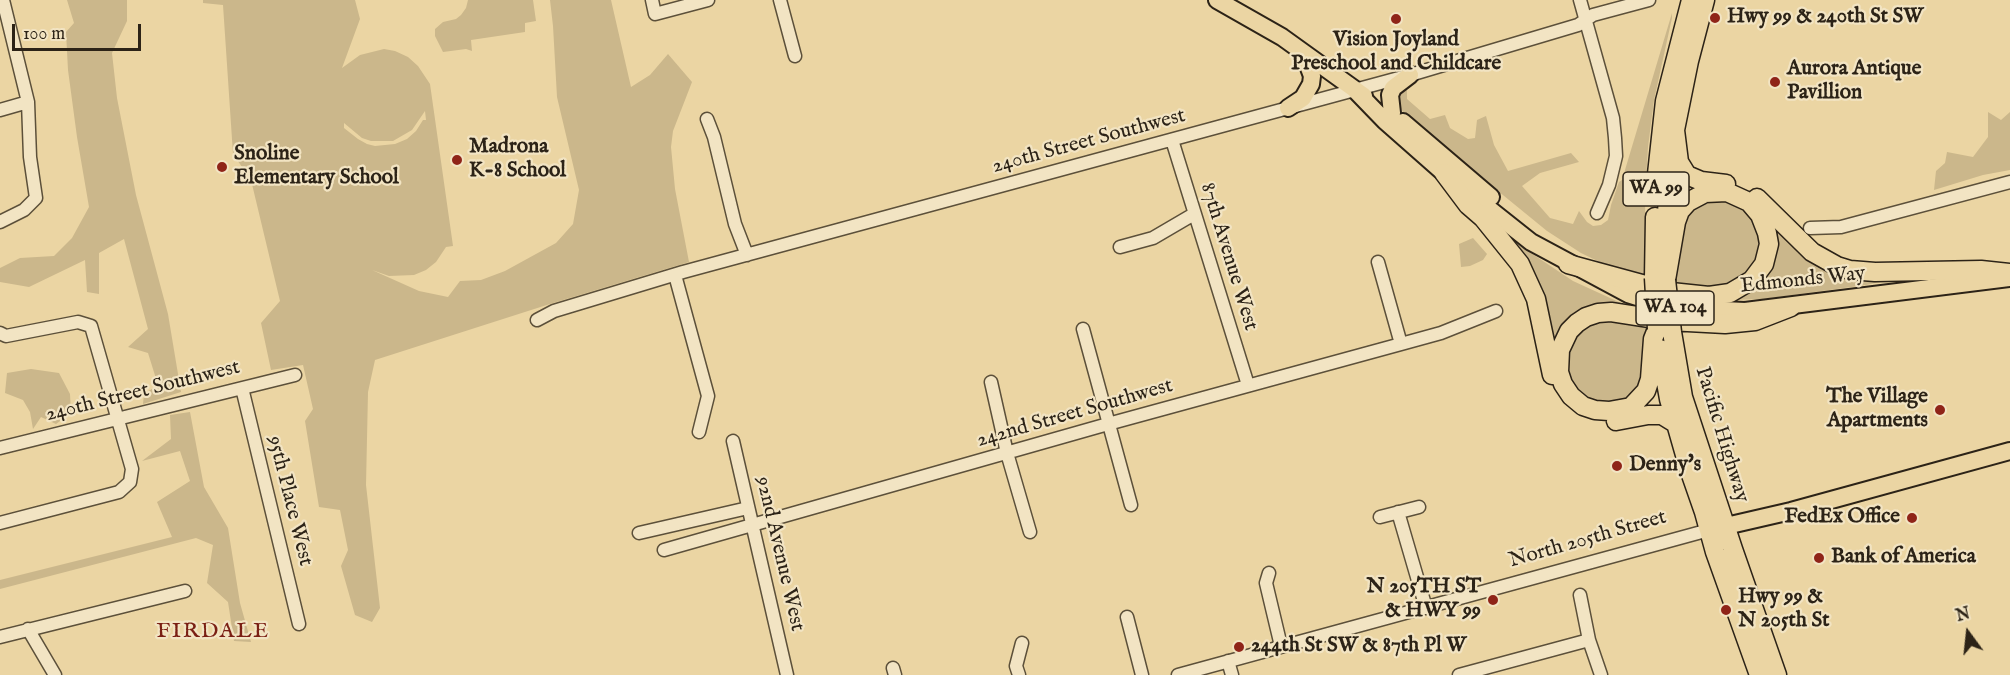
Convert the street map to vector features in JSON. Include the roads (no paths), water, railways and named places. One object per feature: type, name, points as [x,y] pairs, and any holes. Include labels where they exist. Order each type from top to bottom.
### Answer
[{"type":"highway","name":"Pacific Highway","points":[[1690,0],[1664,111],[1656,178],[1660,279],[1665,331],[1665,381],[1676,423],[1718,528]]},
{"type":"highway","name":"Pacific Highway","points":[[1660,279],[1675,130],[1690,55],[1705,0]]},
{"type":"highway","points":[[1675,130],[1679,162],[1686,175],[1701,181],[1740,188],[1756,197],[1812,252],[1838,266],[1850,270],[1875,272],[1981,270],[2010,273]]},
{"type":"highway","points":[[1444,173],[1468,205],[1483,218],[1520,264],[1536,299],[1553,380],[1558,393],[1568,404],[1589,419],[1603,423],[1655,415],[1662,415],[1676,423]]},
{"type":"highway","points":[[1568,264],[1671,292],[1716,296],[1730,293],[1745,286],[1764,264],[1769,244],[1760,215],[1749,202],[1727,192],[1705,193],[1688,202],[1680,211],[1676,222],[1660,279]]},
{"type":"highway","points":[[1665,331],[1653,339],[1650,379],[1646,391],[1631,407],[1609,411],[1583,406],[1571,396],[1563,384],[1559,372],[1560,350],[1569,332],[1586,317],[1611,312],[1669,321],[1725,324],[1755,321],[1791,307]]},
{"type":"highway","name":"Pacific Highway","points":[[1665,331],[1718,528]]},
{"type":"highway","name":"WA 99","points":[[1718,528],[1715,552],[1758,675]]},
{"type":"highway","name":"WA 99","points":[[1718,528],[1777,675]]},
{"type":"main road","name":"Edmonds Way","points":[[1217,0],[1300,48],[1355,90],[1392,113],[1533,232],[1542,247]]},
{"type":"main road","points":[[1690,55],[1687,46],[1698,0]]},
{"type":"main road","points":[[1288,108],[1303,98],[1311,84],[1310,68],[1300,48]]},
{"type":"main road","points":[[1392,113],[1390,95],[1393,88],[1410,75]]},
{"type":"main road","name":"Edmonds Way","points":[[1355,90],[1385,121],[1444,173],[1531,242],[1568,264],[1628,294],[1678,308],[1745,312],[2010,278]]},
{"type":"main road","name":"North 205th Street","points":[[1718,528],[2010,451]]},
{"type":"street","points":[[652,0],[655,14],[708,0]]},
{"type":"street","points":[[780,0],[795,56]]},
{"type":"street","points":[[1580,0],[1616,138],[1616,156],[1609,185],[1597,213]]},
{"type":"street","name":"240th Street Southwest","points":[[537,320],[554,311],[675,275],[1410,75],[1578,25],[1593,15],[1649,0]]},
{"type":"street","points":[[0,222],[24,210],[36,198],[30,157],[28,102],[3,5]]},
{"type":"street","points":[[0,110],[28,102]]},
{"type":"street","points":[[707,119],[714,137],[735,224],[747,255]]},
{"type":"street","name":"87th Avenue West","points":[[1172,140],[1248,385]]},
{"type":"street","points":[[1810,228],[1841,227],[2010,182]]},
{"type":"street","points":[[1120,247],[1153,238],[1194,214]]},
{"type":"street","points":[[1378,262],[1401,344]]},
{"type":"street","points":[[675,275],[708,396],[699,432]]},
{"type":"street","name":"242nd Street Southwest","points":[[664,550],[1108,424],[1441,333],[1496,312]]},
{"type":"street","points":[[0,333],[6,336],[78,322],[91,326],[132,469],[130,482],[119,492],[0,523]]},
{"type":"street","points":[[1083,329],[1131,505]]},
{"type":"street","name":"240th Street Southwest","points":[[0,448],[295,375]]},
{"type":"street","points":[[991,382],[1007,453],[1030,532]]},
{"type":"street","name":"95th Place West","points":[[242,388],[299,624]]},
{"type":"street","name":"92nd Avenue West","points":[[733,441],[787,675]]},
{"type":"street","points":[[1380,517],[1419,507]]},
{"type":"street","points":[[639,533],[747,508]]},
{"type":"street","points":[[1398,512],[1426,608]]},
{"type":"street","name":"North 205th Street","points":[[1178,675],[1718,528]]},
{"type":"street","points":[[1269,573],[1266,583],[1281,646]]},
{"type":"street","points":[[0,637],[185,591]]},
{"type":"street","points":[[1580,595],[1589,640],[1601,675]]},
{"type":"street","points":[[1127,617],[1142,675]]},
{"type":"street","points":[[28,630],[54,675]]},
{"type":"street","points":[[1459,675],[1589,640]]},
{"type":"street","points":[[1018,675],[1016,666],[1022,643]]},
{"type":"street","points":[[1228,661],[1232,675]]},
{"type":"place","name":"Hwy 99 & 240th St SW","points":[[1715,18]]},
{"type":"place","name":"Vision Joyland Preschool and Childcare","points":[[1396,19]]},
{"type":"place","name":"Aurora Antique Pavillion","points":[[1775,82]]},
{"type":"place","name":"Madrona K-8 School","points":[[457,160]]},
{"type":"place","name":"Snoline Elementary School","points":[[222,167]]},
{"type":"place","name":"The Village Apartments","points":[[1940,410]]},
{"type":"place","name":"Denny's","points":[[1617,466]]},
{"type":"place","name":"FedEx Office","points":[[1912,518]]},
{"type":"place","name":"Bank of America","points":[[1819,558]]},
{"type":"place","name":"N 205TH ST & HWY 99","points":[[1493,600]]},
{"type":"place","name":"Hwy 99 & N 205th St","points":[[1726,610]]},
{"type":"place","name":"244th St SW & 87th Pl W","points":[[1239,647]]},
{"type":"district","name":"FIRDALE","points":[[213,632]]}]
